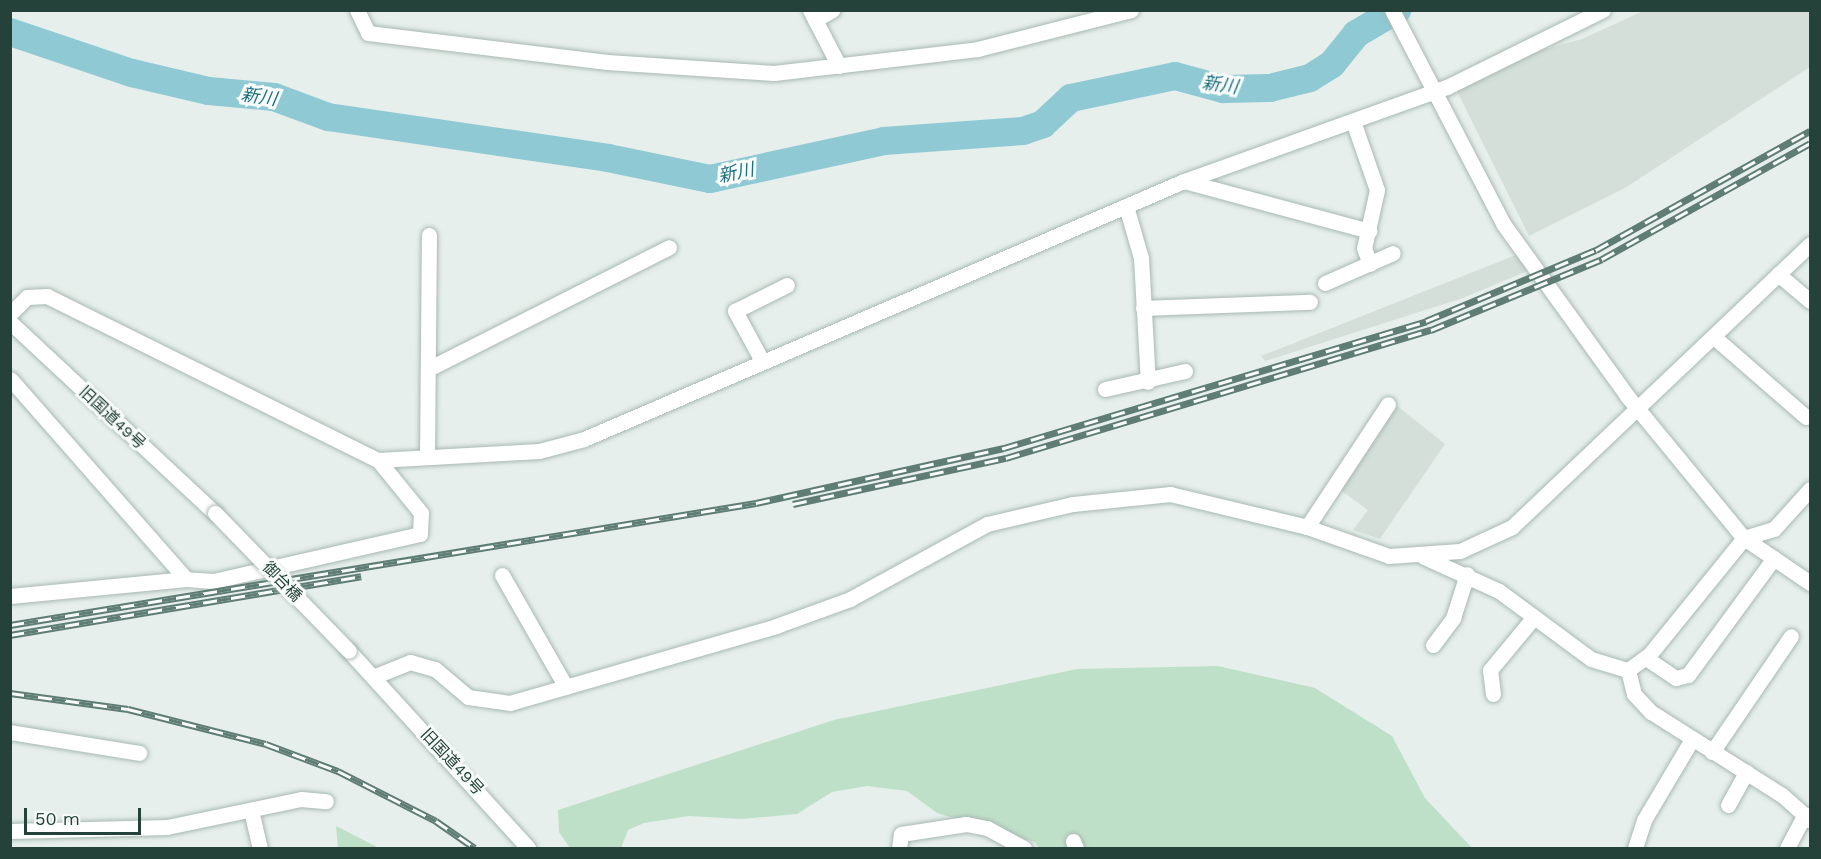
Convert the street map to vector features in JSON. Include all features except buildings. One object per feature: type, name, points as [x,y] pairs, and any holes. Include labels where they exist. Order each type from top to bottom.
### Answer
[{"type":"street","points":[[357,10],[368,33],[510,52],[725,73],[839,66],[978,49],[1081,17],[1131,10]]},
{"type":"street","points":[[832,10],[812,15],[839,66]]},
{"type":"street","points":[[1392,10],[1504,225],[1639,411],[1744,538],[1810,583]]},
{"type":"street","points":[[378,460],[539,451],[584,439],[761,359],[1184,181],[1353,122],[1431,85],[1603,10]]},
{"type":"street","points":[[1353,122],[1376,179],[1369,231],[1364,248],[1370,264]]},
{"type":"street","points":[[1184,181],[1369,231]]},
{"type":"street","points":[[1126,206],[1141,258],[1148,382]]},
{"type":"street","points":[[427,457],[429,235]]},
{"type":"street","points":[[373,677],[410,662],[435,669],[468,697],[488,703],[510,703],[776,626],[850,599],[987,524],[1024,512],[1170,494],[1307,527],[1389,556],[1423,557],[1460,550],[1512,527],[1639,411],[1810,244]]},
{"type":"street","points":[[428,369],[669,247]]},
{"type":"street","points":[[1325,284],[1394,254]]},
{"type":"street","points":[[1778,274],[1810,301]]},
{"type":"street","points":[[761,359],[735,311],[787,285]]},
{"type":"street","points":[[10,314],[27,297],[47,296],[378,460],[421,513],[420,534],[213,580],[186,579],[10,596]]},
{"type":"street","points":[[1143,308],[1310,302]]},
{"type":"street","name":"旧国道49号","points":[[10,322],[215,513]]},
{"type":"street","points":[[1714,337],[1806,417]]},
{"type":"street","points":[[1105,389],[1148,382],[1185,371]]},
{"type":"street","points":[[10,379],[186,579]]},
{"type":"street","points":[[1307,527],[1388,404]]},
{"type":"street","points":[[1423,557],[1467,574],[1534,617],[1591,659],[1628,669],[1646,658],[1744,538],[1774,528],[1810,489]]},
{"type":"street","name":"御台橋","points":[[215,513],[350,651]]},
{"type":"street","points":[[1646,658],[1676,678],[1688,675],[1774,558]]},
{"type":"street","points":[[502,574],[566,687]]},
{"type":"street","points":[[1433,645],[1453,618],[1467,574]]},
{"type":"street","points":[[1493,694],[1491,670],[1534,617]]},
{"type":"street","points":[[1712,752],[1791,636]]},
{"type":"street","name":"旧国道49号","points":[[350,651],[528,849]]},
{"type":"street","points":[[1628,669],[1639,702],[1692,739],[1746,772],[1808,817],[1787,849]]},
{"type":"street","points":[[10,732],[139,753]]},
{"type":"street","points":[[1635,849],[1644,820],[1692,739]]},
{"type":"street","points":[[1728,805],[1746,772]]},
{"type":"street","points":[[10,831],[167,827],[302,799],[326,801]]},
{"type":"street","points":[[250,810],[260,849]]},
{"type":"street","points":[[897,848],[901,834],[966,824],[987,828],[1024,849]]},
{"type":"shaded area","points":[[1643,11],[1810,11],[1810,67],[1625,188],[1529,236],[1456,89],[1505,60],[1582,39]]},
{"type":"shaded area","points":[[1516,255],[1527,271],[1463,298],[1265,361],[1261,356]]},
{"type":"shaded area","points":[[1396,405],[1445,444],[1380,539],[1353,530],[1368,510],[1339,489]]},
{"type":"green space","points":[[1218,666],[1315,688],[1392,736],[1425,798],[1472,848],[1039,848],[1035,842],[937,813],[907,791],[867,786],[832,792],[797,814],[741,819],[689,816],[644,823],[628,830],[621,848],[570,848],[559,832],[558,810],[834,720],[1077,669]]},
{"type":"green space","points":[[336,826],[379,848],[338,848]]},
{"type":"waterway","name":"新川","points":[[10,32],[132,73],[209,91],[274,97],[328,117],[608,158],[710,179],[884,141],[1023,131],[1043,124],[1071,98],[1175,76],[1223,89],[1270,88],[1310,78],[1332,64],[1356,34],[1397,10]]},
{"type":"railway","points":[[10,625],[756,503],[1004,448],[1426,321],[1596,250],[1810,131]]},
{"type":"railway","points":[[793,504],[1006,458],[1431,330],[1602,259],[1810,143]]},
{"type":"railway","points":[[10,635],[361,576]]},
{"type":"railway","points":[[10,693],[128,709],[266,744],[338,771],[436,821],[475,848]]}]
